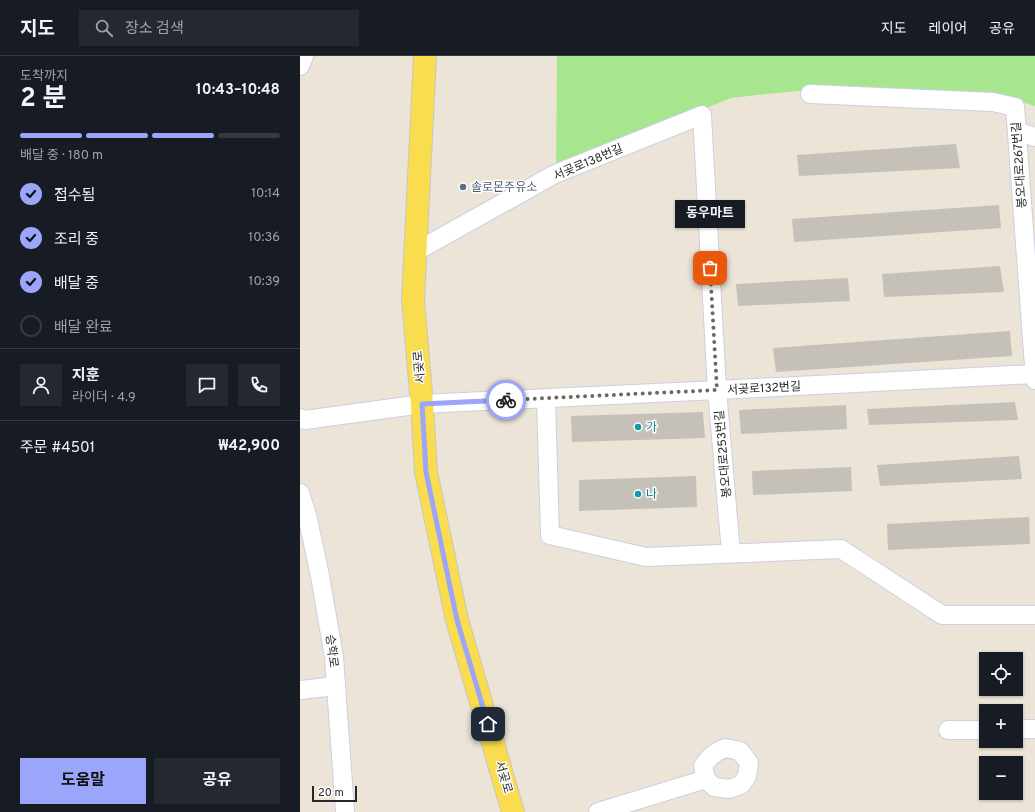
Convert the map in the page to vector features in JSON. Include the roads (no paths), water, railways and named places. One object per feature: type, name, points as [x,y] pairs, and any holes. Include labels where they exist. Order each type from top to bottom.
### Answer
[{"type":"main road","name":"서곶로","points":[[425,56],[413,300],[426,472],[457,620],[514,812]]},
{"type":"street","points":[[300,66],[304,56]]},
{"type":"street","name":"봉오대로267번길","points":[[810,94],[993,102],[1015,106],[1035,380]]},
{"type":"street","name":"서곶로138번길","points":[[415,252],[555,174],[702,116]]},
{"type":"street","name":"봉오대로253번길","points":[[702,116],[717,390],[731,553]]},
{"type":"street","points":[[1017,131],[1035,137]]},
{"type":"street","name":"서곶로132번길","points":[[422,404],[1035,374]]},
{"type":"street","points":[[546,399],[550,535],[646,557],[841,549],[942,615],[1035,615]]},
{"type":"street","points":[[300,418],[305,420],[422,404]]},
{"type":"street","name":"승학로","points":[[300,493],[307,515],[320,576],[334,657],[345,812]]},
{"type":"street","points":[[300,690],[336,686]]},
{"type":"street","points":[[1023,729],[1035,729]]},
{"type":"street","points":[[948,730],[979,730]]},
{"type":"street","points":[[598,812],[706,779]]},
{"type":"place","name":"솔로몬주유소","points":[[463,187]]},
{"type":"place","name":"동우마트","points":[[710,268]]},
{"type":"place","name":"가","points":[[638,427]]},
{"type":"place","name":"나","points":[[638,494]]}]
